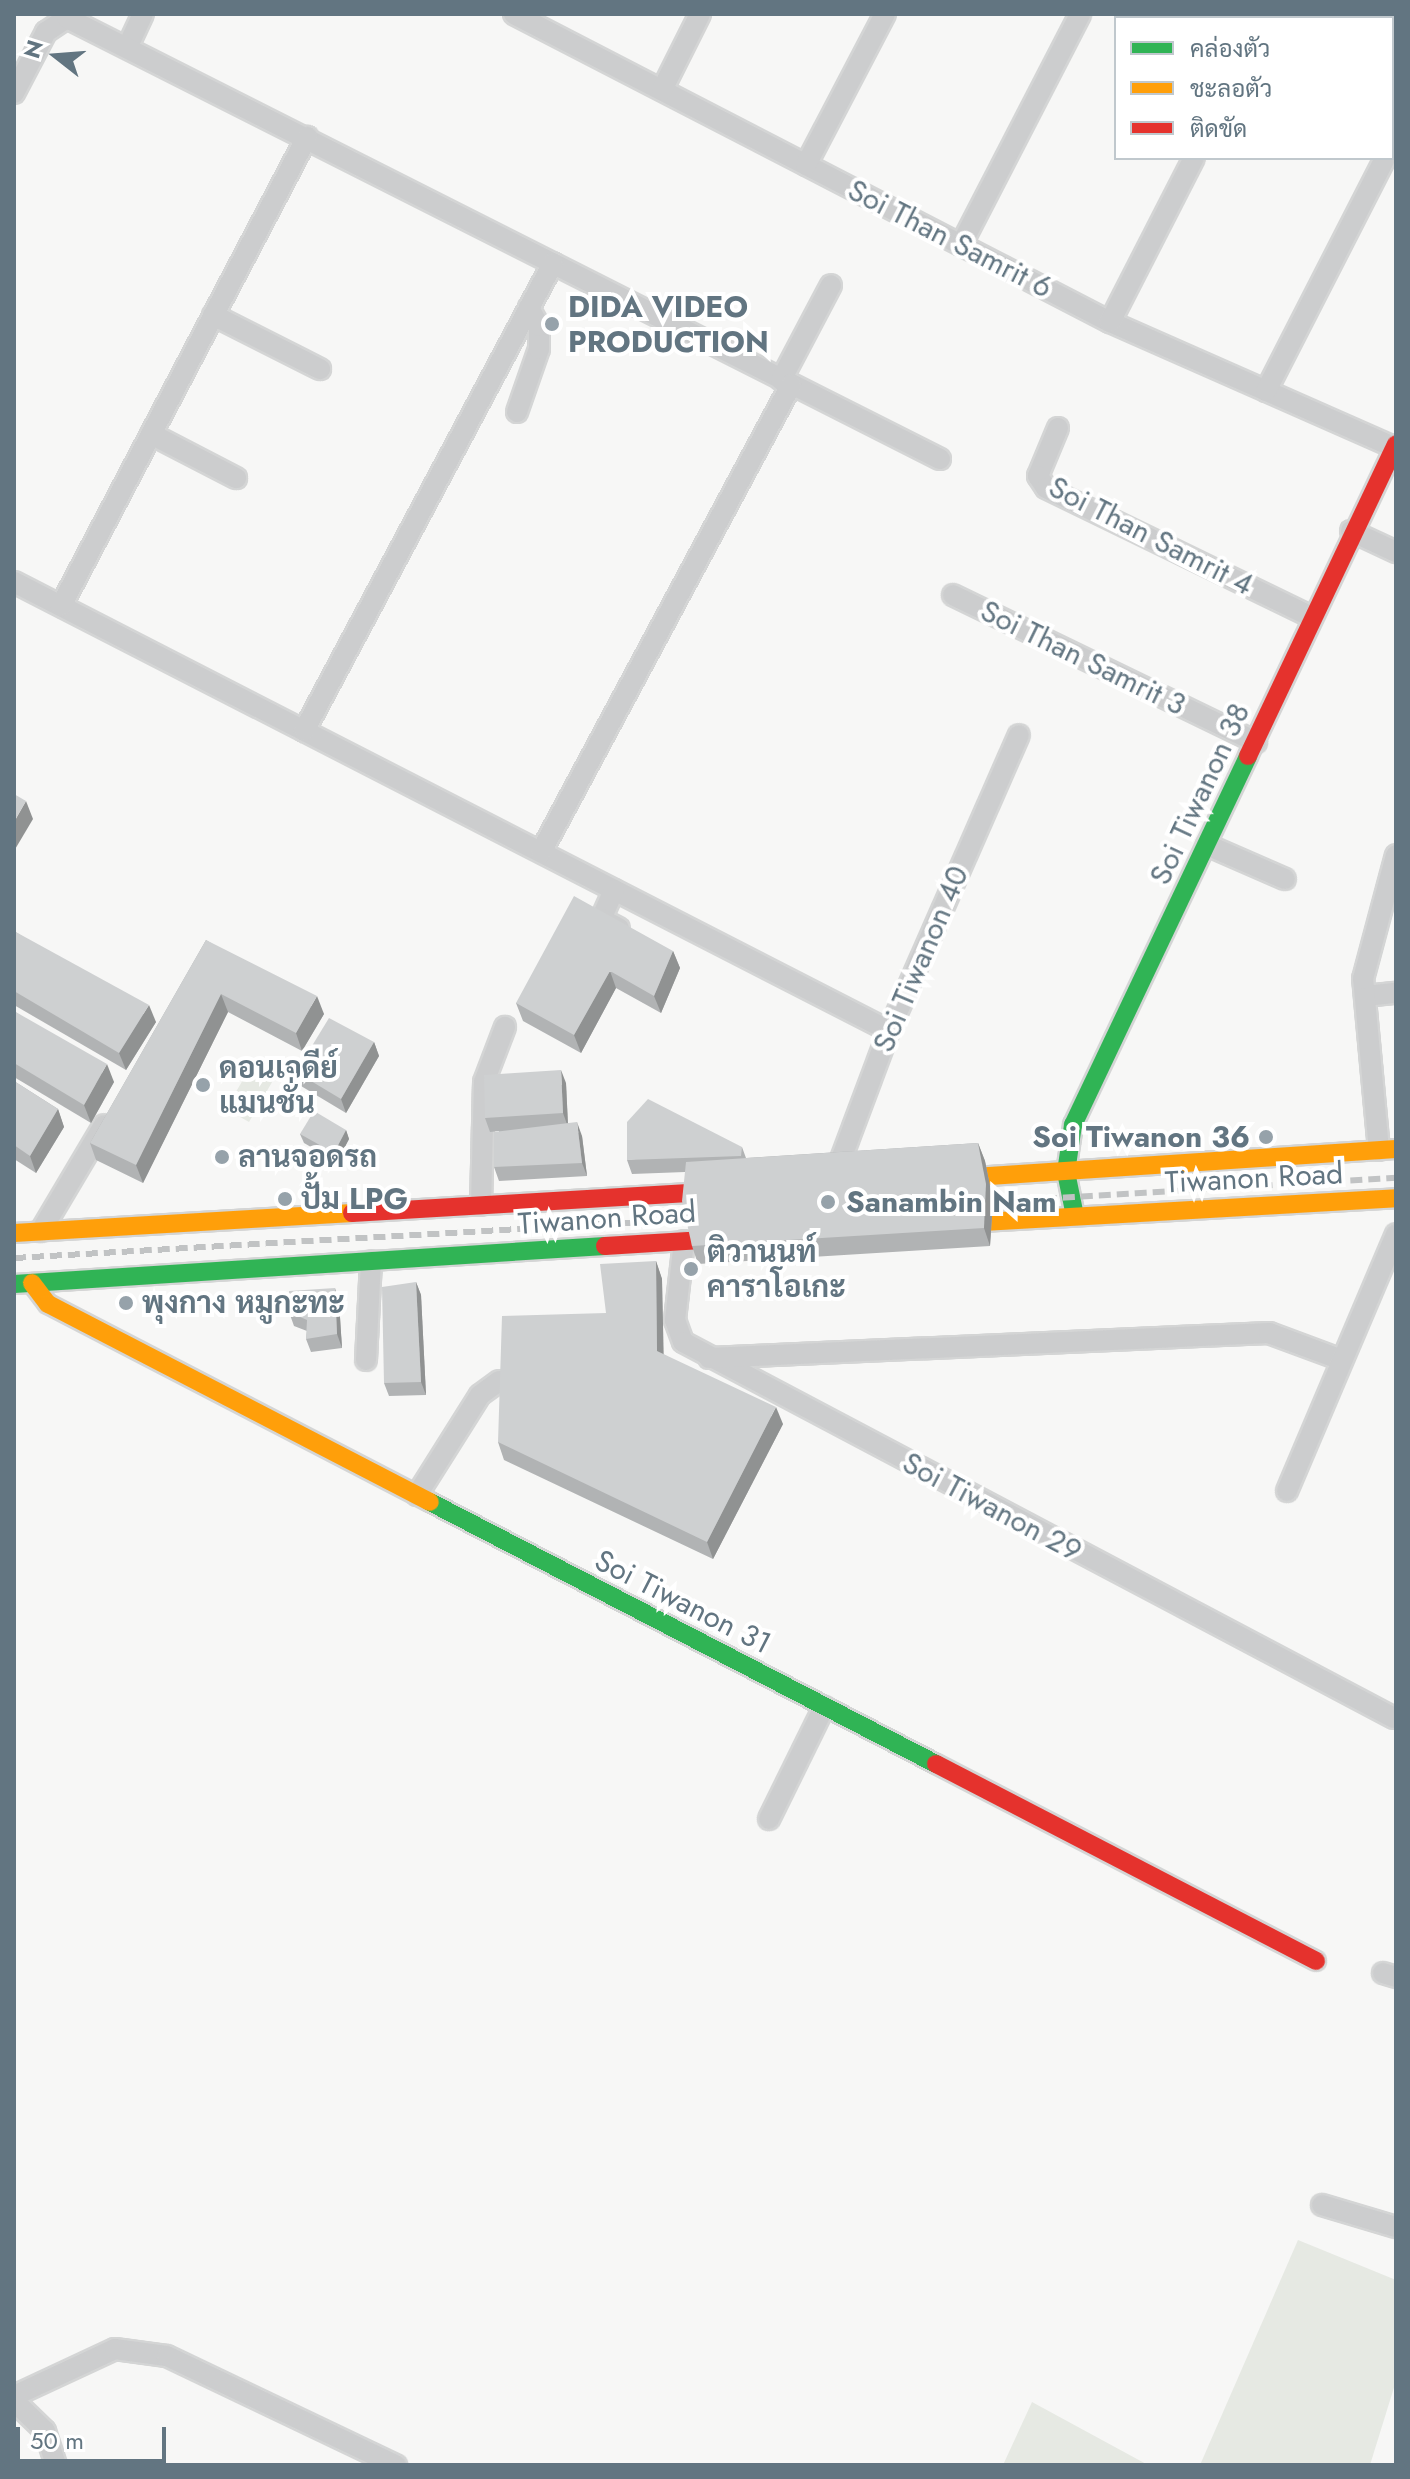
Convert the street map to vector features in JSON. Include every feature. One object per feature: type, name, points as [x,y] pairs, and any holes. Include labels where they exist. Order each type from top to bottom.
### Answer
[{"type":"main road","name":"Soi Tiwanon 38","points":[[1066,1172],[1073,1125],[1256,742],[1351,531],[1395,446]]},
{"type":"main road","name":"Tiwanon Road","points":[[926,1180],[1388,1149]]},
{"type":"main road","points":[[1066,1172],[1075,1216]]},
{"type":"main road","name":"Tiwanon Road","points":[[14,1233],[753,1190]]},
{"type":"main road","name":"Tiwanon Road","points":[[934,1225],[1396,1198]]},
{"type":"main road","name":"Tiwanon Road","points":[[23,1283],[762,1236]]},
{"type":"main road","name":"Soi Tiwanon 31","points":[[23,1283],[48,1304],[1316,1961]]},
{"type":"street","points":[[128,46],[143,14]]},
{"type":"street","name":"Soi Than Samrit 6","points":[[514,14],[1110,322],[1395,446]]},
{"type":"street","points":[[662,90],[700,14]]},
{"type":"street","points":[[806,165],[885,14]]},
{"type":"street","points":[[961,245],[1080,14]]},
{"type":"street","points":[[14,93],[46,32],[67,18],[128,46],[940,459]]},
{"type":"street","points":[[61,606],[307,137]]},
{"type":"street","points":[[1110,322],[1193,160]]},
{"type":"street","points":[[1266,391],[1384,160]]},
{"type":"street","points":[[304,731],[553,263]]},
{"type":"street","points":[[541,852],[786,382],[831,285]]},
{"type":"street","points":[[517,412],[539,349],[539,326],[529,308]]},
{"type":"street","points":[[213,315],[320,369]]},
{"type":"street","name":"Soi Than Samrit 4","points":[[1058,428],[1041,467],[1040,484],[1312,617]]},
{"type":"street","points":[[151,434],[236,478]]},
{"type":"street","points":[[1351,531],[1396,552]]},
{"type":"street","points":[[14,582],[889,1031]]},
{"type":"street","name":"Soi Than Samrit 3","points":[[953,595],[1256,742]]},
{"type":"street","name":"Soi Tiwanon 40","points":[[832,1186],[842,1148],[889,1031],[1019,735]]},
{"type":"street","points":[[1207,845],[1285,879]]},
{"type":"street","points":[[1388,1149],[1363,979],[1396,855]]},
{"type":"street","points":[[614,890],[601,919],[639,939]]},
{"type":"street","points":[[1365,996],[1396,993]]},
{"type":"street","points":[[481,1205],[484,1082],[505,1027]]},
{"type":"street","points":[[41,1231],[113,1109]]},
{"type":"street","points":[[1287,1491],[1396,1234]]},
{"type":"street","name":"Soi Tiwanon 29","points":[[684,1241],[677,1331],[683,1342],[1394,1718]]},
{"type":"street","points":[[366,1360],[371,1261]]},
{"type":"street","points":[[709,1358],[1269,1333],[1342,1360]]},
{"type":"street","points":[[417,1495],[480,1395],[499,1381]]},
{"type":"street","points":[[769,1819],[824,1707]]},
{"type":"street","points":[[1322,2205],[1396,2227]]},
{"type":"street","points":[[56,2465],[45,2431],[14,2399],[115,2349],[167,2356],[396,2465]]},
{"type":"shaded area","points":[[251,1066],[275,1077],[249,1122],[226,1109]]},
{"type":"shaded area","points":[[1298,2240],[1396,2280],[1396,2381],[1370,2465],[1200,2465]]},
{"type":"shaded area","points":[[1032,2402],[1148,2465],[1003,2465]]},
{"type":"building","points":[[14,794],[26,801],[14,822]]},
{"type":"building","points":[[574,896],[673,951],[654,996],[610,971],[574,1035],[516,1003]]},
{"type":"building","points":[[14,931],[149,1005],[119,1053],[14,991]]},
{"type":"building","name":"ดอนเจดีย์ แมนชั่น","points":[[206,940],[317,996],[296,1033],[221,994],[136,1165],[90,1143]]},
{"type":"building","points":[[14,1011],[107,1064],[84,1105],[14,1063]]},
{"type":"building","points":[[329,1018],[374,1042],[341,1099],[296,1072]]},
{"type":"building","points":[[561,1070],[563,1113],[485,1118],[484,1075]]},
{"type":"building","points":[[14,1081],[58,1109],[30,1156],[14,1145]]},
{"type":"building","points":[[648,1099],[742,1147],[741,1156],[627,1160],[627,1122]]},
{"type":"building","points":[[314,1111],[346,1130],[334,1153],[300,1134]]},
{"type":"building","points":[[577,1122],[582,1163],[494,1167],[494,1132]]},
{"type":"building","points":[[978,1143],[986,1184],[984,1228],[692,1246],[682,1201],[686,1162]]},
{"type":"building","points":[[656,1261],[657,1351],[776,1407],[707,1542],[498,1442],[502,1316],[606,1313],[600,1264]]},
{"type":"building","points":[[416,1282],[421,1382],[384,1383],[382,1287]]},
{"type":"building","points":[[335,1288],[337,1334],[306,1339],[307,1320],[289,1312],[289,1291]]},
{"type":"railway","points":[[973,1203],[1396,1178]]},
{"type":"railway","points":[[14,1258],[709,1218]]},
{"type":"traffic: fast","points":[[1075,1216],[1066,1172],[1073,1125],[1248,756]]},
{"type":"traffic: fast","points":[[14,1284],[605,1246]]},
{"type":"traffic: fast","points":[[430,1502],[936,1764]]},
{"type":"traffic: slow","points":[[944,1179],[1396,1149]]},
{"type":"traffic: slow","points":[[948,1224],[1396,1198]]},
{"type":"traffic: slow","points":[[14,1233],[352,1213]]},
{"type":"traffic: slow","points":[[32,1283],[48,1304],[430,1502]]},
{"type":"traffic: jam","points":[[1248,756],[1396,444]]},
{"type":"traffic: jam","points":[[352,1213],[726,1191]]},
{"type":"traffic: jam","points":[[605,1246],[734,1238]]},
{"type":"traffic: jam","points":[[936,1764],[1316,1961]]},
{"type":"place","name":"DIDA VIDEO PRODUCTION","points":[[552,324]]},
{"type":"place","name":"ดอนเจดีย์ แมนชั่น","points":[[203,1085]]},
{"type":"place","name":"Soi Tiwanon 36","points":[[1266,1137]]},
{"type":"place","name":"ลานจอดรถ","points":[[222,1157]]},
{"type":"place","name":"ปั้ม LPG","points":[[285,1199]]},
{"type":"place","name":"Sanambin Nam","points":[[828,1202]]},
{"type":"place","name":"ติวานนท์ คาราโอเกะ","points":[[691,1269]]},
{"type":"place","name":"พุงกาง หมูกะทะ","points":[[126,1303]]}]
